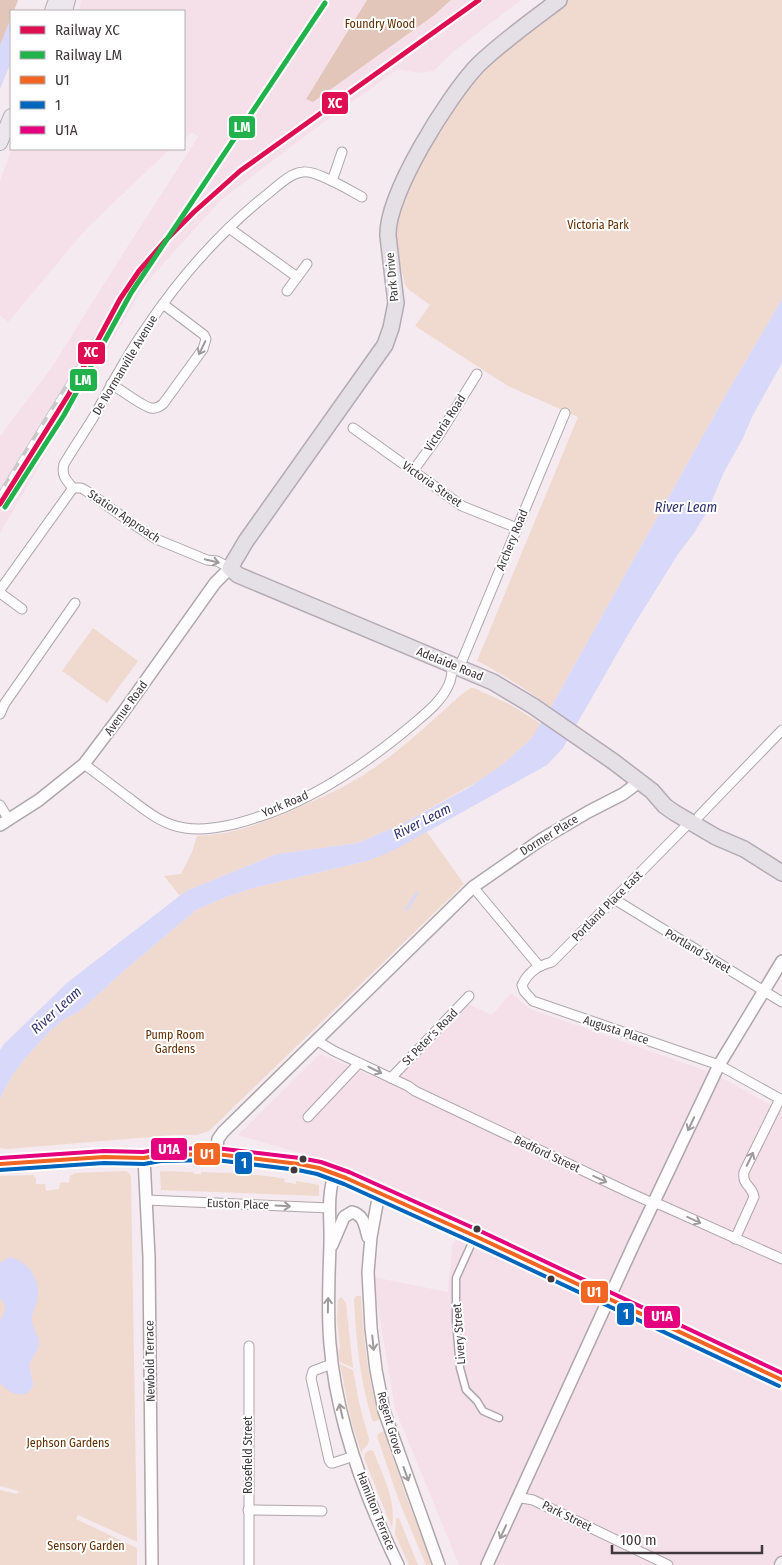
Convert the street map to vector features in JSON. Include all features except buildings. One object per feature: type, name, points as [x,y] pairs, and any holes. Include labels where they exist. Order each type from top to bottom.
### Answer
[{"type":"highway","name":"Park Drive","points":[[230,568],[237,554],[269,507],[385,345],[396,303],[388,227],[394,204],[415,160],[460,88],[477,66],[559,0]]},
{"type":"highway","name":"Adelaide Road","points":[[230,568],[238,575],[487,679],[533,706],[652,791],[670,798],[716,837],[744,849],[782,873]]},
{"type":"main road","points":[[0,143],[10,118]]},
{"type":"main road","points":[[0,1164],[104,1157],[144,1158],[160,1155],[216,1154],[299,1164],[335,1173],[475,1236],[782,1380]]},
{"type":"street","points":[[332,181],[342,152]]},
{"type":"street","name":"De Normanville Avenue","points":[[73,488],[63,476],[64,464],[111,384],[144,330],[163,304],[194,266],[229,228],[294,174],[305,171],[332,181],[362,197]]},
{"type":"street","points":[[229,228],[297,277]]},
{"type":"street","points":[[287,291],[307,264]]},
{"type":"street","points":[[111,384],[148,408],[159,407],[203,349],[206,339],[204,335],[163,304]]},
{"type":"street","name":"Victoria Road","points":[[413,471],[477,374]]},
{"type":"street","name":"Archery Road","points":[[456,667],[565,413]]},
{"type":"street","name":"Victoria Street","points":[[353,428],[462,506],[517,528]]},
{"type":"street","name":"Station Approach","points":[[73,488],[85,490],[156,539],[207,560],[217,561],[230,568]]},
{"type":"street","points":[[22,609],[0,591],[73,488]]},
{"type":"street","name":"Avenue Road","points":[[5,822],[39,800],[84,764],[215,583],[230,568]]},
{"type":"street","points":[[0,714],[75,603]]},
{"type":"street","name":"York Road","points":[[84,764],[161,821],[185,828],[210,828],[234,824],[270,813],[296,801],[363,763],[420,718],[439,700],[456,667]]},
{"type":"street","name":"Portland Place East","points":[[522,985],[528,974],[538,966],[552,962],[780,735]]},
{"type":"street","name":"Dormer Place","points":[[216,1154],[218,1139],[223,1132],[473,887],[542,839],[623,794],[639,782]]},
{"type":"street","points":[[0,805],[5,822]]},
{"type":"street","points":[[473,887],[538,966]]},
{"type":"street","name":"Portland Street","points":[[614,899],[782,1002]]},
{"type":"street","points":[[487,1565],[608,1299],[719,1065],[782,961]]},
{"type":"street","name":"Augusta Place","points":[[522,985],[524,991],[533,1002],[719,1065],[781,1100]]},
{"type":"street","name":"St Peter's Road","points":[[391,1078],[469,996]]},
{"type":"street","name":"Bedford Street","points":[[316,1040],[334,1051],[408,1086],[414,1091],[653,1203],[661,1204],[782,1259]]},
{"type":"street","points":[[308,1117],[359,1063]]},
{"type":"street","points":[[735,1239],[754,1197],[752,1190],[743,1179],[744,1172],[781,1100]]},
{"type":"street","name":"Newbold Terrace","points":[[144,1158],[149,1257],[152,1565]]},
{"type":"street","name":"Hamilton Terrace","points":[[335,1173],[330,1190],[328,1313],[332,1364],[341,1412],[354,1456],[372,1505],[398,1565]]},
{"type":"street","name":"Regent Grove","points":[[379,1193],[370,1244],[368,1279],[376,1370],[384,1411],[439,1565]]},
{"type":"street","name":"Euston Place","points":[[146,1200],[330,1208]]},
{"type":"street","name":"Hamilton Terrace","points":[[330,1251],[344,1217],[349,1213],[354,1213]]},
{"type":"street","name":"Regent Grove","points":[[354,1213],[360,1216],[364,1222],[370,1244]]},
{"type":"street","name":"Livery Street","points":[[475,1236],[456,1278],[456,1321],[460,1368],[466,1390],[477,1401],[483,1411],[499,1418]]},
{"type":"street","name":"Rosefield Street","points":[[249,1346],[249,1565]]},
{"type":"street","name":"Hamilton Terrace","points":[[332,1364],[314,1370],[311,1378],[329,1460],[333,1463],[354,1456]]},
{"type":"street","name":"Park Street","points":[[518,1499],[533,1500],[668,1565]]},
{"type":"street","points":[[248,1510],[322,1511]]},
{"type":"shaded area","points":[[81,0],[367,0],[306,98],[433,16],[451,0],[521,0],[453,52],[434,71],[419,73],[398,69],[313,130],[220,201],[145,284],[0,533],[0,436],[50,370],[198,137],[193,132],[185,138],[185,10],[79,10]]},
{"type":"shaded area","points":[[12,150],[169,150],[87,228],[8,322],[0,315],[0,181]]},
{"type":"shaded area","points":[[511,993],[530,1009],[713,1073],[782,1111],[782,1565],[459,1565],[395,1409],[373,1277],[448,1292],[452,1246],[465,1223],[341,1165],[239,1134],[320,1054],[391,1084],[468,1004],[492,1015]]},
{"type":"green space","points":[[0,0],[18,0],[14,10],[10,10],[10,21],[0,46]]},
{"type":"green space","name":"Foundry Wood","points":[[367,0],[451,0],[433,16],[313,102],[306,99]]},
{"type":"green space","name":"Victoria Park","points":[[569,0],[782,0],[782,299],[728,391],[551,707],[506,677],[477,661],[578,417],[508,386],[415,326],[430,305],[405,285],[398,255],[396,233],[402,204],[416,172],[430,145],[463,97],[501,55],[522,36]]},
{"type":"green space","points":[[93,628],[138,661],[107,703],[62,671]]},
{"type":"green space","points":[[471,688],[511,705],[541,724],[531,739],[502,765],[482,779],[404,823],[358,843],[277,854],[186,891],[180,896],[164,876],[181,874],[192,852],[197,836],[243,829],[264,822],[321,798],[370,771],[397,751]]},
{"type":"green space","name":"Pump Room Gardens","points":[[427,832],[464,884],[209,1131],[197,1135],[173,1135],[8,1149],[0,1148],[0,1099],[11,1077],[23,1061],[48,1033],[63,1020],[81,1010],[196,910],[226,897],[257,887],[371,860]]},
{"type":"green space","name":"Jephson Gardens","points":[[126,1171],[131,1177],[137,1542],[78,1515],[76,1519],[137,1548],[137,1565],[0,1565],[0,1490],[17,1494],[19,1491],[0,1486],[0,1176],[33,1175],[36,1178],[36,1184],[45,1184],[46,1191],[59,1189],[60,1183],[69,1183],[70,1176],[75,1173]]},
{"type":"green space","points":[[160,1171],[193,1172],[194,1174],[201,1174],[201,1172],[233,1173],[275,1177],[285,1179],[284,1182],[296,1184],[296,1181],[319,1185],[319,1196],[161,1190]]},
{"type":"green space","points":[[356,1296],[361,1296],[369,1373],[380,1419],[373,1422],[359,1361],[354,1299]]},
{"type":"green space","points":[[341,1297],[346,1303],[353,1368],[340,1362],[337,1321],[338,1300]]},
{"type":"green space","points":[[340,1364],[353,1370],[359,1403],[369,1439],[368,1444],[361,1452],[351,1420]]},
{"type":"green space","points":[[384,1431],[406,1496],[433,1565],[426,1565],[399,1501],[377,1436]]},
{"type":"green space","points":[[370,1450],[375,1455],[389,1491],[393,1518],[392,1528],[364,1458],[365,1453]]},
{"type":"green space","points":[[397,1518],[399,1518],[418,1565],[409,1565],[395,1534]]},
{"type":"water","points":[[10,21],[10,64],[0,89],[0,46]]},
{"type":"water","name":"River Leam","points":[[782,299],[782,363],[724,472],[708,510],[629,633],[563,748],[547,765],[398,848],[371,860],[257,887],[226,897],[196,910],[81,1010],[63,1020],[48,1033],[11,1077],[0,1099],[0,1050],[4,1044],[68,982],[186,891],[277,854],[358,843],[404,823],[468,788],[502,765],[531,739],[551,707],[728,391]]},
{"type":"water","points":[[9,1257],[27,1266],[35,1277],[38,1290],[32,1319],[39,1344],[30,1365],[33,1386],[28,1393],[23,1394],[12,1393],[0,1383],[0,1320],[5,1309],[3,1301],[0,1299],[0,1263]]},
{"type":"waterway","points":[[407,909],[417,893]]},
{"type":"railway","points":[[0,494],[126,290]]},
{"type":"rail line","name":"XC","points":[[0,504],[69,394],[120,299],[139,271],[166,240],[240,171],[479,0]]},
{"type":"rail line","name":"LM","points":[[5,507],[64,415],[131,293],[325,3]]},
{"type":"transit line","name":"U1A","points":[[0,1158],[104,1151],[143,1152],[160,1149],[216,1148],[321,1162],[349,1172],[478,1230],[782,1373]]},
{"type":"transit line","name":"U1","points":[[0,1164],[104,1157],[144,1158],[160,1155],[216,1154],[319,1168],[346,1178],[475,1236],[782,1380]]},
{"type":"transit line","name":"1","points":[[0,1170],[104,1163],[144,1164],[161,1161],[216,1160],[317,1174],[344,1184],[472,1242],[779,1386]]},
{"type":"park label","name":"Sensory Garden","points":[[86,1546]]}]
